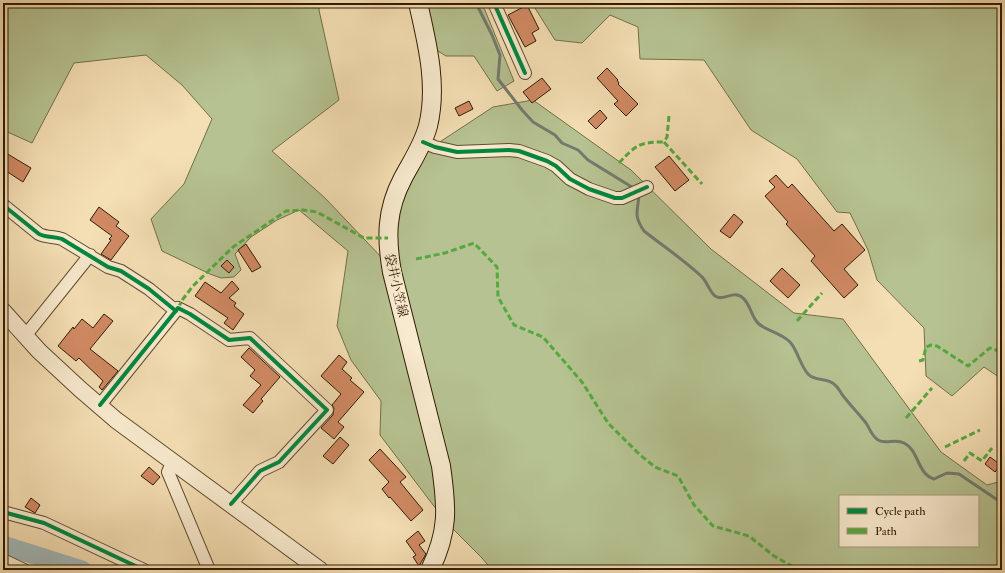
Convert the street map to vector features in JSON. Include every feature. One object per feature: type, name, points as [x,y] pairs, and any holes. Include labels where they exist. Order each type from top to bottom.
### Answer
[{"type":"main road","name":"袋井小笠線","points":[[418,3],[432,84],[432,98],[428,125],[423,142],[402,180],[394,199],[388,229],[388,247],[392,272],[441,466],[446,497],[444,532],[437,556],[430,570]]},
{"type":"street","points":[[494,3],[525,73]]},
{"type":"street","points":[[423,142],[435,147],[457,152],[519,151],[547,161],[556,166],[570,179],[589,189],[615,198],[622,198],[647,187]]},
{"type":"street","points":[[3,205],[39,234],[45,237],[56,237],[62,239],[108,267],[121,271],[149,289],[176,312]]},
{"type":"street","points":[[25,336],[90,255]]},
{"type":"street","points":[[100,405],[178,308],[181,308],[229,340],[250,338],[327,410],[280,462],[260,471],[231,504]]},
{"type":"street","points":[[3,311],[40,351],[80,389],[116,420],[320,570]]},
{"type":"street","points":[[173,461],[168,472],[209,570]]},
{"type":"street","points":[[3,512],[44,523],[144,570]]},
{"type":"street","points":[[3,560],[24,570]]},
{"type":"green space","points":[[3,3],[320,3],[319,10],[339,100],[272,151],[325,198],[384,260],[407,181],[426,151],[493,107],[533,100],[631,170],[711,249],[794,313],[843,319],[941,452],[987,485],[1002,481],[1002,570],[492,570],[446,522],[380,435],[381,401],[351,360],[337,326],[348,251],[299,210],[277,220],[251,237],[235,254],[241,270],[234,277],[221,278],[162,251],[151,219],[184,184],[212,119],[182,85],[146,55],[74,63],[32,143],[3,130]]},
{"type":"green space","points":[[422,3],[482,3],[514,81],[497,91],[474,56],[446,56],[433,48]]},
{"type":"green space","points":[[535,3],[1002,3],[1002,379],[984,367],[952,396],[926,376],[924,328],[877,280],[868,250],[850,213],[837,212],[797,159],[751,130],[704,60],[640,59],[638,27],[610,15],[582,43],[555,40],[535,8]]},
{"type":"building","points":[[527,5],[539,29],[532,33],[536,41],[525,47],[508,15]]},
{"type":"building","points":[[607,68],[618,80],[618,84],[638,104],[626,116],[614,104],[618,101],[597,78]]},
{"type":"building","points":[[542,78],[551,89],[532,103],[523,92]]},
{"type":"building","points":[[469,101],[473,109],[459,116],[455,108]]},
{"type":"building","points":[[600,110],[607,118],[596,129],[588,121]]},
{"type":"building","points":[[6,153],[31,168],[23,182],[3,169],[3,157]]},
{"type":"building","points":[[669,156],[689,180],[675,191],[655,167]]},
{"type":"building","points":[[776,175],[788,188],[792,184],[834,231],[842,224],[865,250],[844,269],[858,285],[844,298],[811,261],[815,256],[786,224],[788,222],[765,196],[775,187],[769,181]]},
{"type":"building","points":[[99,207],[119,222],[116,226],[129,236],[111,260],[101,254],[111,240],[109,239],[112,236],[90,220]]},
{"type":"building","points":[[734,214],[743,222],[730,238],[720,231]]},
{"type":"building","points":[[246,244],[261,267],[252,272],[238,250]]},
{"type":"building","points":[[227,260],[234,267],[229,273],[221,266]]},
{"type":"building","points":[[782,268],[800,285],[788,298],[770,281]]},
{"type":"building","points":[[232,281],[239,289],[229,298],[236,303],[234,306],[244,314],[233,330],[224,323],[228,318],[195,296],[205,282],[221,293]]},
{"type":"building","points":[[104,314],[113,321],[90,349],[118,371],[102,390],[99,387],[103,381],[79,358],[76,361],[58,346],[73,327],[74,329],[82,319],[93,328]]},
{"type":"building","points":[[249,348],[280,377],[261,399],[263,401],[253,413],[243,405],[261,385],[250,376],[255,370],[241,357]]},
{"type":"building","points":[[339,355],[347,362],[342,369],[352,378],[350,380],[364,392],[338,422],[344,427],[334,439],[321,428],[333,415],[334,408],[332,405],[341,394],[321,376]]},
{"type":"building","points":[[340,437],[349,445],[333,464],[323,456]]},
{"type":"building","points":[[380,449],[406,477],[400,482],[423,510],[411,521],[382,489],[389,482],[369,460]]},
{"type":"building","points":[[990,457],[1001,465],[995,472],[985,464]]},
{"type":"building","points":[[149,467],[160,477],[153,485],[141,476]]},
{"type":"building","points":[[31,498],[40,505],[35,513],[25,507]]},
{"type":"building","points":[[418,531],[425,541],[419,545],[426,554],[419,566],[413,557],[416,555],[406,541]]},
{"type":"waterway","points":[[476,3],[500,55],[498,79],[522,110],[533,122],[555,135],[562,143],[578,150],[588,160],[635,189]]},
{"type":"waterway","points":[[638,194],[637,218],[644,231],[701,276],[715,296],[722,298],[736,295],[743,298],[760,325],[790,342],[808,374],[814,378],[829,381],[836,386],[878,440],[884,442],[901,442],[909,446],[924,472],[928,476],[934,479],[947,473],[959,474],[1002,503]]},
{"type":"waterway","points":[[3,545],[82,570]]},
{"type":"marked path","points":[[669,116],[667,137],[664,142],[702,184]]},
{"type":"marked path","points":[[619,163],[638,146],[649,143],[664,142]]},
{"type":"marked path","points":[[178,308],[193,286],[233,247],[286,211],[303,210],[317,212],[364,238],[388,238]]},
{"type":"marked path","points":[[416,259],[445,253],[474,243],[497,267],[498,297],[514,325],[543,337],[582,382],[608,423],[639,454],[655,467],[678,476],[694,505],[713,526],[749,536],[774,556],[799,570]]},
{"type":"marked path","points":[[797,321],[822,293]]},
{"type":"marked path","points":[[919,361],[923,360],[926,347],[931,345],[937,346],[968,366],[990,348],[1002,352]]},
{"type":"marked path","points":[[906,418],[932,388]]},
{"type":"marked path","points":[[945,447],[980,430]]},
{"type":"marked path","points":[[964,461],[970,453],[982,461],[992,448]]},
{"type":"cycle path","points":[[494,3],[525,73]]},
{"type":"cycle path","points":[[423,142],[435,147],[457,152],[519,151],[547,161],[556,166],[570,179],[589,189],[615,198],[622,198],[647,187]]},
{"type":"cycle path","points":[[3,205],[39,234],[62,239],[108,267],[121,271],[149,289],[176,311]]},
{"type":"cycle path","points":[[100,405],[178,308],[190,314],[229,340],[250,338],[327,410],[279,462],[260,471],[231,504]]},
{"type":"cycle path","points":[[3,512],[44,523],[144,570]]}]
